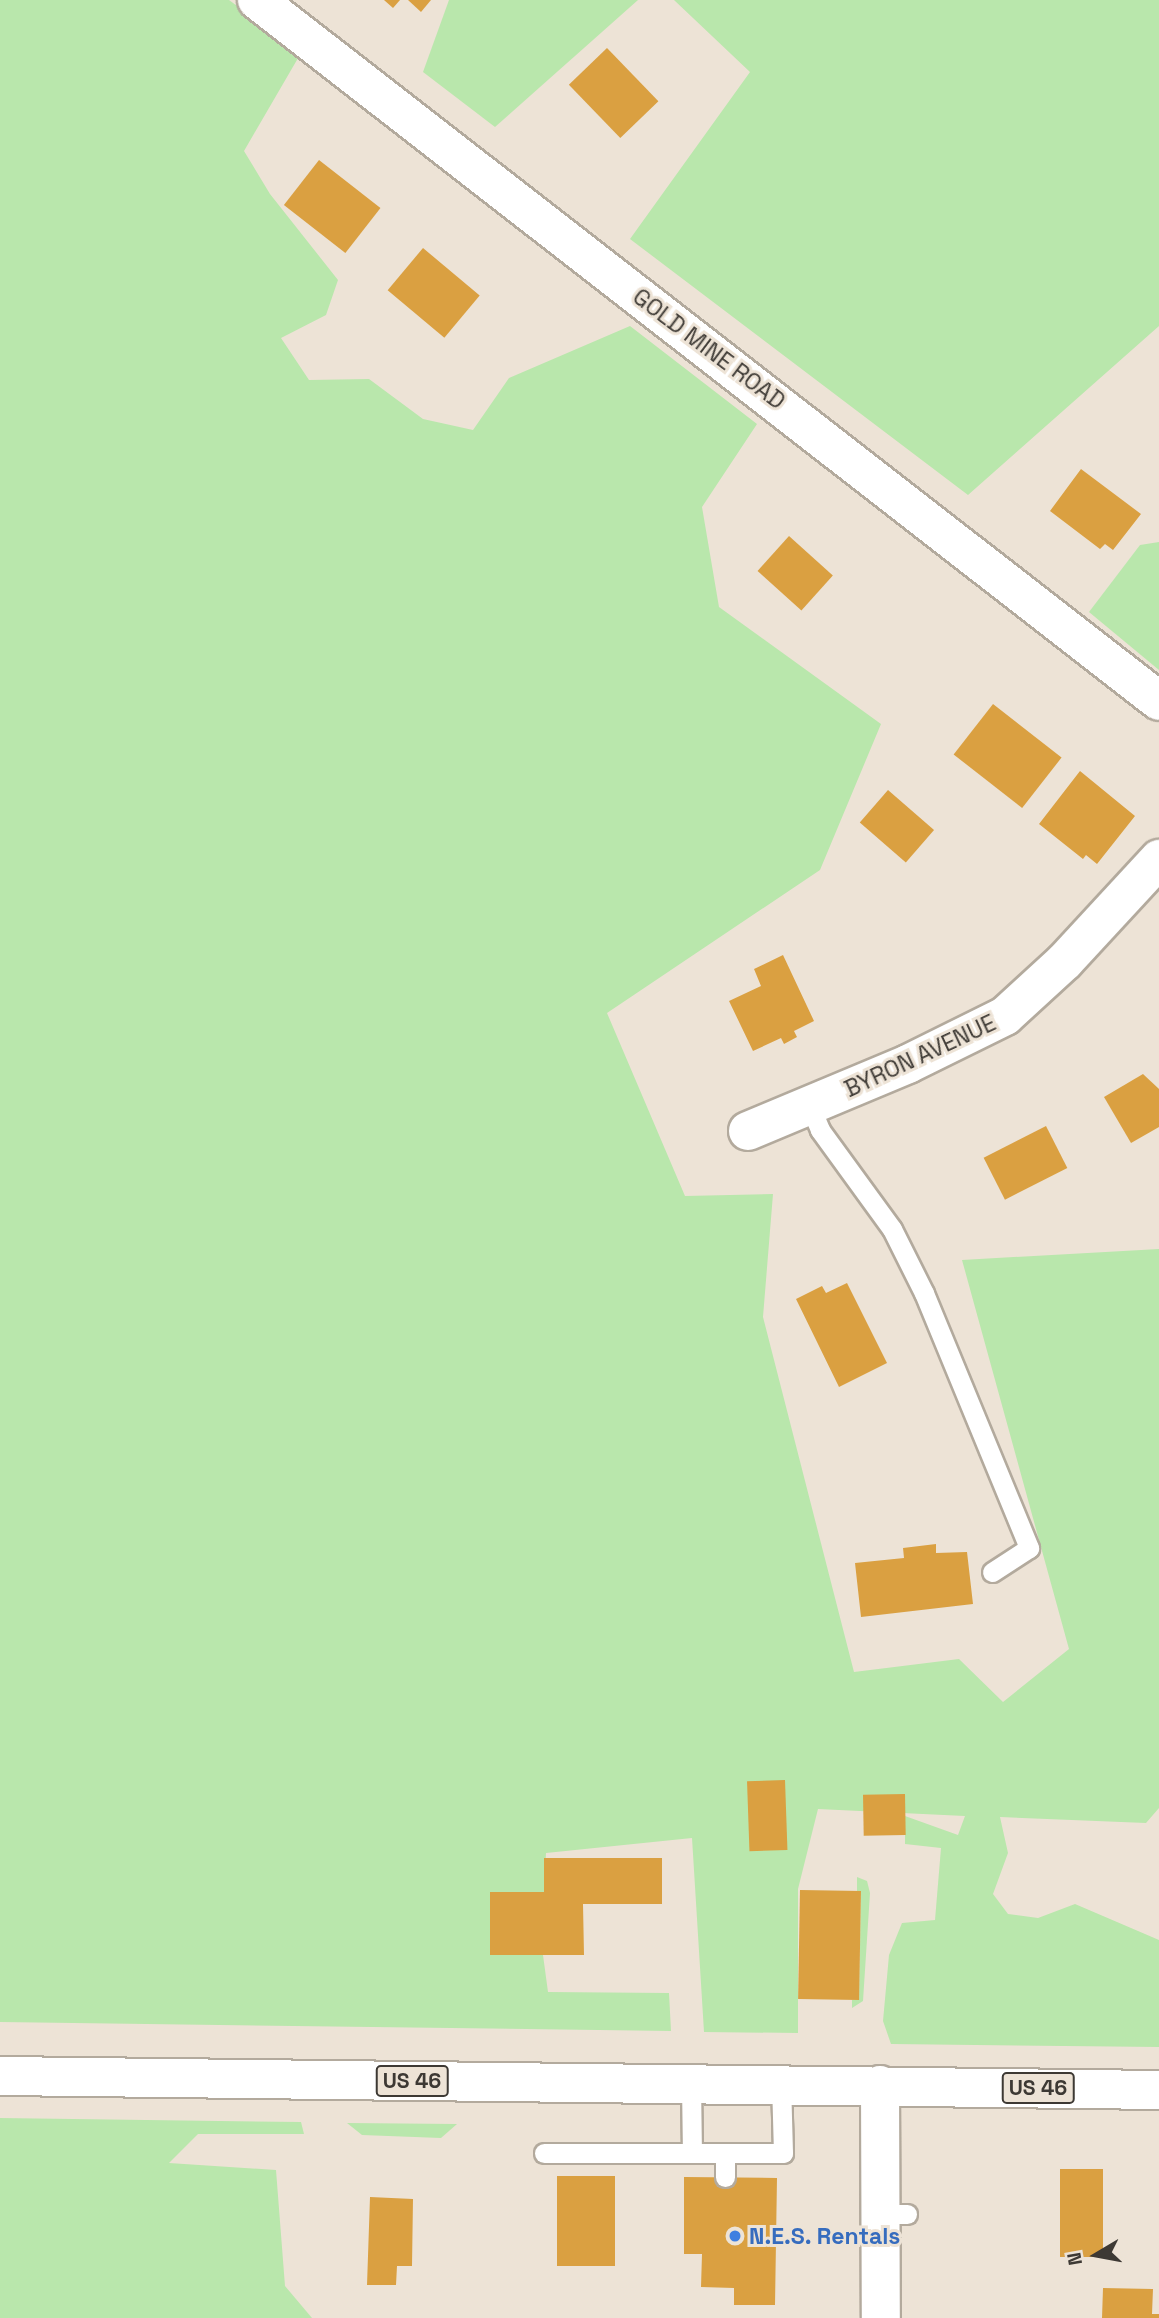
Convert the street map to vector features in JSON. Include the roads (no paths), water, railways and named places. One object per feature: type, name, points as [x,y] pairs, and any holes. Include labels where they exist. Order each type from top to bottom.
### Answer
[{"type":"street","name":"GOLD MINE ROAD","points":[[257,0],[1159,701]]},
{"type":"street","name":"BYRON AVENUE","points":[[748,1131],[810,1106],[1005,1016],[1065,961],[1159,859]]},
{"type":"street","name":"US 46","points":[[0,2076],[781,2083],[1159,2090]]},
{"type":"street","points":[[880,2085],[894,2214],[881,2318]]},
{"type":"lane","points":[[810,1106],[820,1130],[892,1228],[924,1293],[1030,1548],[992,1572]]},
{"type":"lane","points":[[691,2083],[692,2153]]},
{"type":"lane","points":[[544,2153],[783,2153],[781,2083]]},
{"type":"lane","points":[[725,2153],[725,2177]]},
{"type":"place","name":"N.E.S. Rentals","points":[[735,2236]]}]
